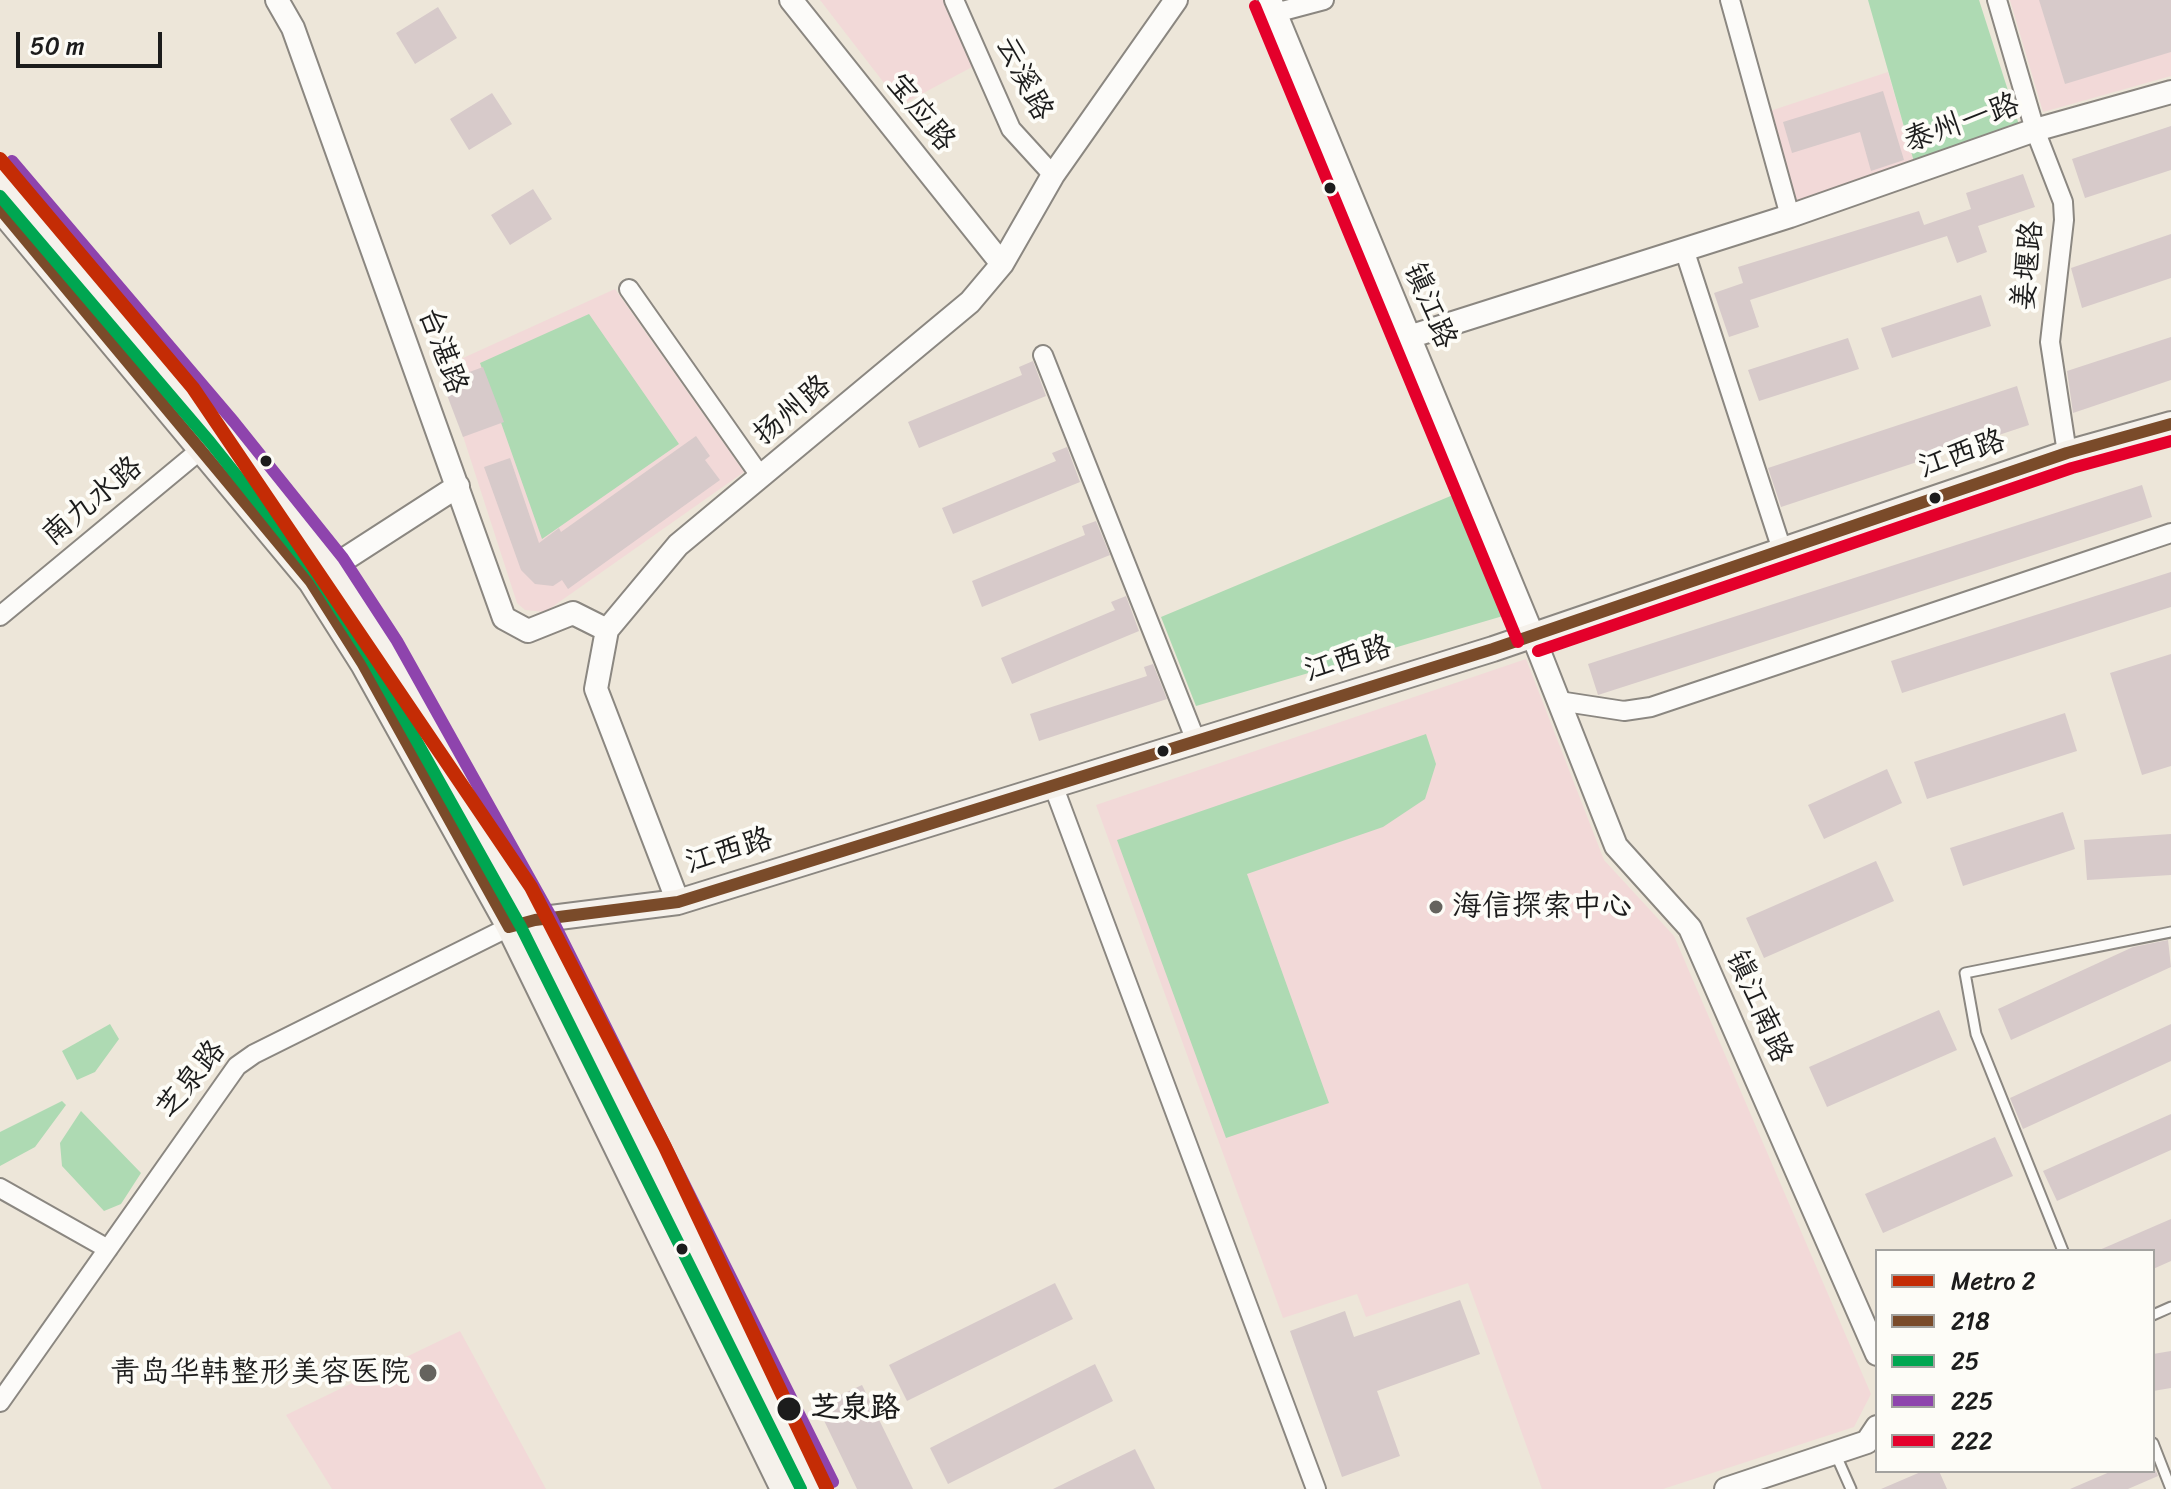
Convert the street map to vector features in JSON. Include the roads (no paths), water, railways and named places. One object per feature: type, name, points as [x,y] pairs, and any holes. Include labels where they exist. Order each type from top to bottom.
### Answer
[{"type":"main road","points":[[0,171],[222,432],[331,568],[384,650],[535,920],[819,1489]]},
{"type":"main road","points":[[0,209],[311,582],[363,664],[509,927],[783,1489]]},
{"type":"main road","name":"江西路","points":[[535,920],[678,902],[1533,636],[2067,453],[2171,424]]},
{"type":"main road","name":"芝泉路","points":[[509,927],[535,920]]},
{"type":"street","name":"台湛路","points":[[277,0],[293,28],[504,618],[528,631],[573,613],[607,630]]},
{"type":"street","name":"宝应路","points":[[791,0],[1002,264]]},
{"type":"street","name":"云溪路","points":[[954,0],[1011,129],[1053,175]]},
{"type":"street","name":"扬州路","points":[[678,902],[596,689],[607,630],[678,545],[970,302],[1002,264],[1053,175],[1176,0]]},
{"type":"street","points":[[1272,6],[1324,0]]},
{"type":"street","points":[[1730,0],[1790,216]]},
{"type":"street","name":"姜堰路","points":[[1997,0],[2035,130],[2063,202],[2050,342],[2067,453]]},
{"type":"street","name":"镇江路","points":[[1272,6],[1533,636]]},
{"type":"street","name":"泰州一路","points":[[1409,337],[1790,216],[2035,130],[2171,92]]},
{"type":"street","points":[[1684,249],[1782,550]]},
{"type":"street","points":[[629,289],[761,477]]},
{"type":"street","points":[[1043,355],[1196,741]]},
{"type":"street","name":"南九水路","points":[[0,616],[222,432]]},
{"type":"street","points":[[331,568],[458,486]]},
{"type":"street","points":[[1559,701],[1624,711],[1651,707],[2171,533]]},
{"type":"street","name":"镇江南路","points":[[1533,636],[1616,846],[1690,928],[1875,1349]]},
{"type":"street","points":[[1053,785],[1316,1489]]},
{"type":"street","name":"芝泉路","points":[[0,1402],[237,1066],[254,1054],[509,927]]},
{"type":"street","points":[[0,1188],[108,1249]]},
{"type":"street","points":[[1726,1489],[1867,1442],[1875,1430]]},
{"type":"lane","points":[[2062,1249],[1976,1034],[1965,973],[2171,932]]},
{"type":"lane","points":[[2155,1448],[2171,1489]]},
{"type":"lane","points":[[1835,1453],[1851,1489]]},
{"type":"metro line","name":"2","points":[[0,159],[193,388],[531,887],[665,1147],[827,1489]]},
{"type":"place","name":"海信探索中心","points":[[1436,907]]},
{"type":"place","name":"青岛华韩整形美容医院","points":[[428,1373]]},
{"type":"place","name":"芝泉路","points":[[789,1409]]}]
